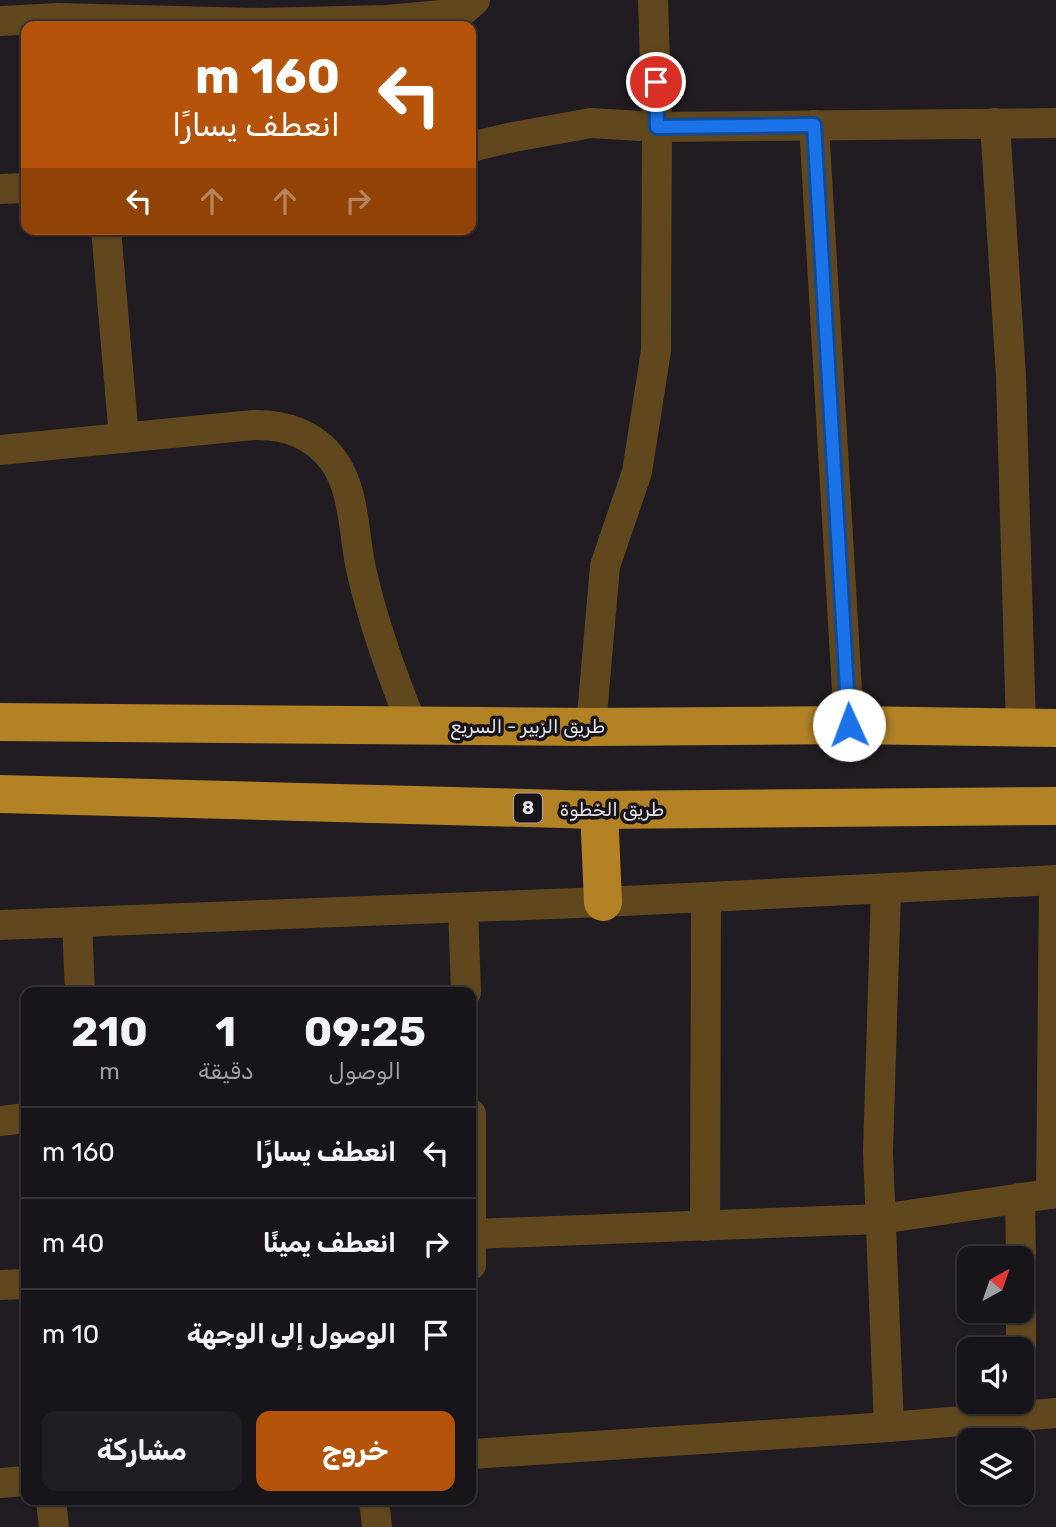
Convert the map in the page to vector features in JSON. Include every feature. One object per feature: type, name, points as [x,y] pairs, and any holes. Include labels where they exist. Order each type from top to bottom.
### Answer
[{"type":"highway","name":"طريق الزبير - السريع","points":[[0,722],[1038,728]]},
{"type":"highway","name":"طريق الخطوة","points":[[0,794],[599,810],[1056,806]]},
{"type":"highway","points":[[599,810],[603,902]]},
{"type":"street","points":[[344,21],[452,14],[465,9],[475,0]]},
{"type":"street","points":[[591,727],[605,566],[637,472],[656,351],[657,127],[653,0]]},
{"type":"street","points":[[0,21],[60,9],[231,21]]},
{"type":"street","points":[[476,146],[592,123],[657,127],[1056,122]]},
{"type":"street","points":[[995,123],[1038,728]]},
{"type":"street","points":[[814,125],[849,725]]},
{"type":"street","points":[[0,189],[21,188]]},
{"type":"street","points":[[107,235],[124,438]]},
{"type":"street","points":[[0,450],[272,424],[298,432],[321,446],[333,459],[348,492],[362,573],[383,652],[412,725]]},
{"type":"street","points":[[0,925],[706,898],[1055,880],[1053,1194],[881,1219],[476,1234]]},
{"type":"street","points":[[886,889],[878,1152],[889,1427]]},
{"type":"street","points":[[705,1226],[706,898]]},
{"type":"street","points":[[463,908],[466,987]]},
{"type":"street","points":[[77,922],[80,987]]},
{"type":"street","points":[[0,1121],[21,1119]]},
{"type":"street","points":[[1020,1198],[1021,1246]]},
{"type":"street","points":[[0,1285],[21,1284]]},
{"type":"street","points":[[1034,1410],[1056,1413]]},
{"type":"street","points":[[476,1454],[889,1427],[980,1414]]},
{"type":"street","points":[[0,1483],[21,1481]]},
{"type":"street","points":[[52,1505],[54,1527]]},
{"type":"street","points":[[375,1505],[377,1527]]},
{"type":"route","points":[[656,82],[657,127],[814,125],[849,725]]}]
